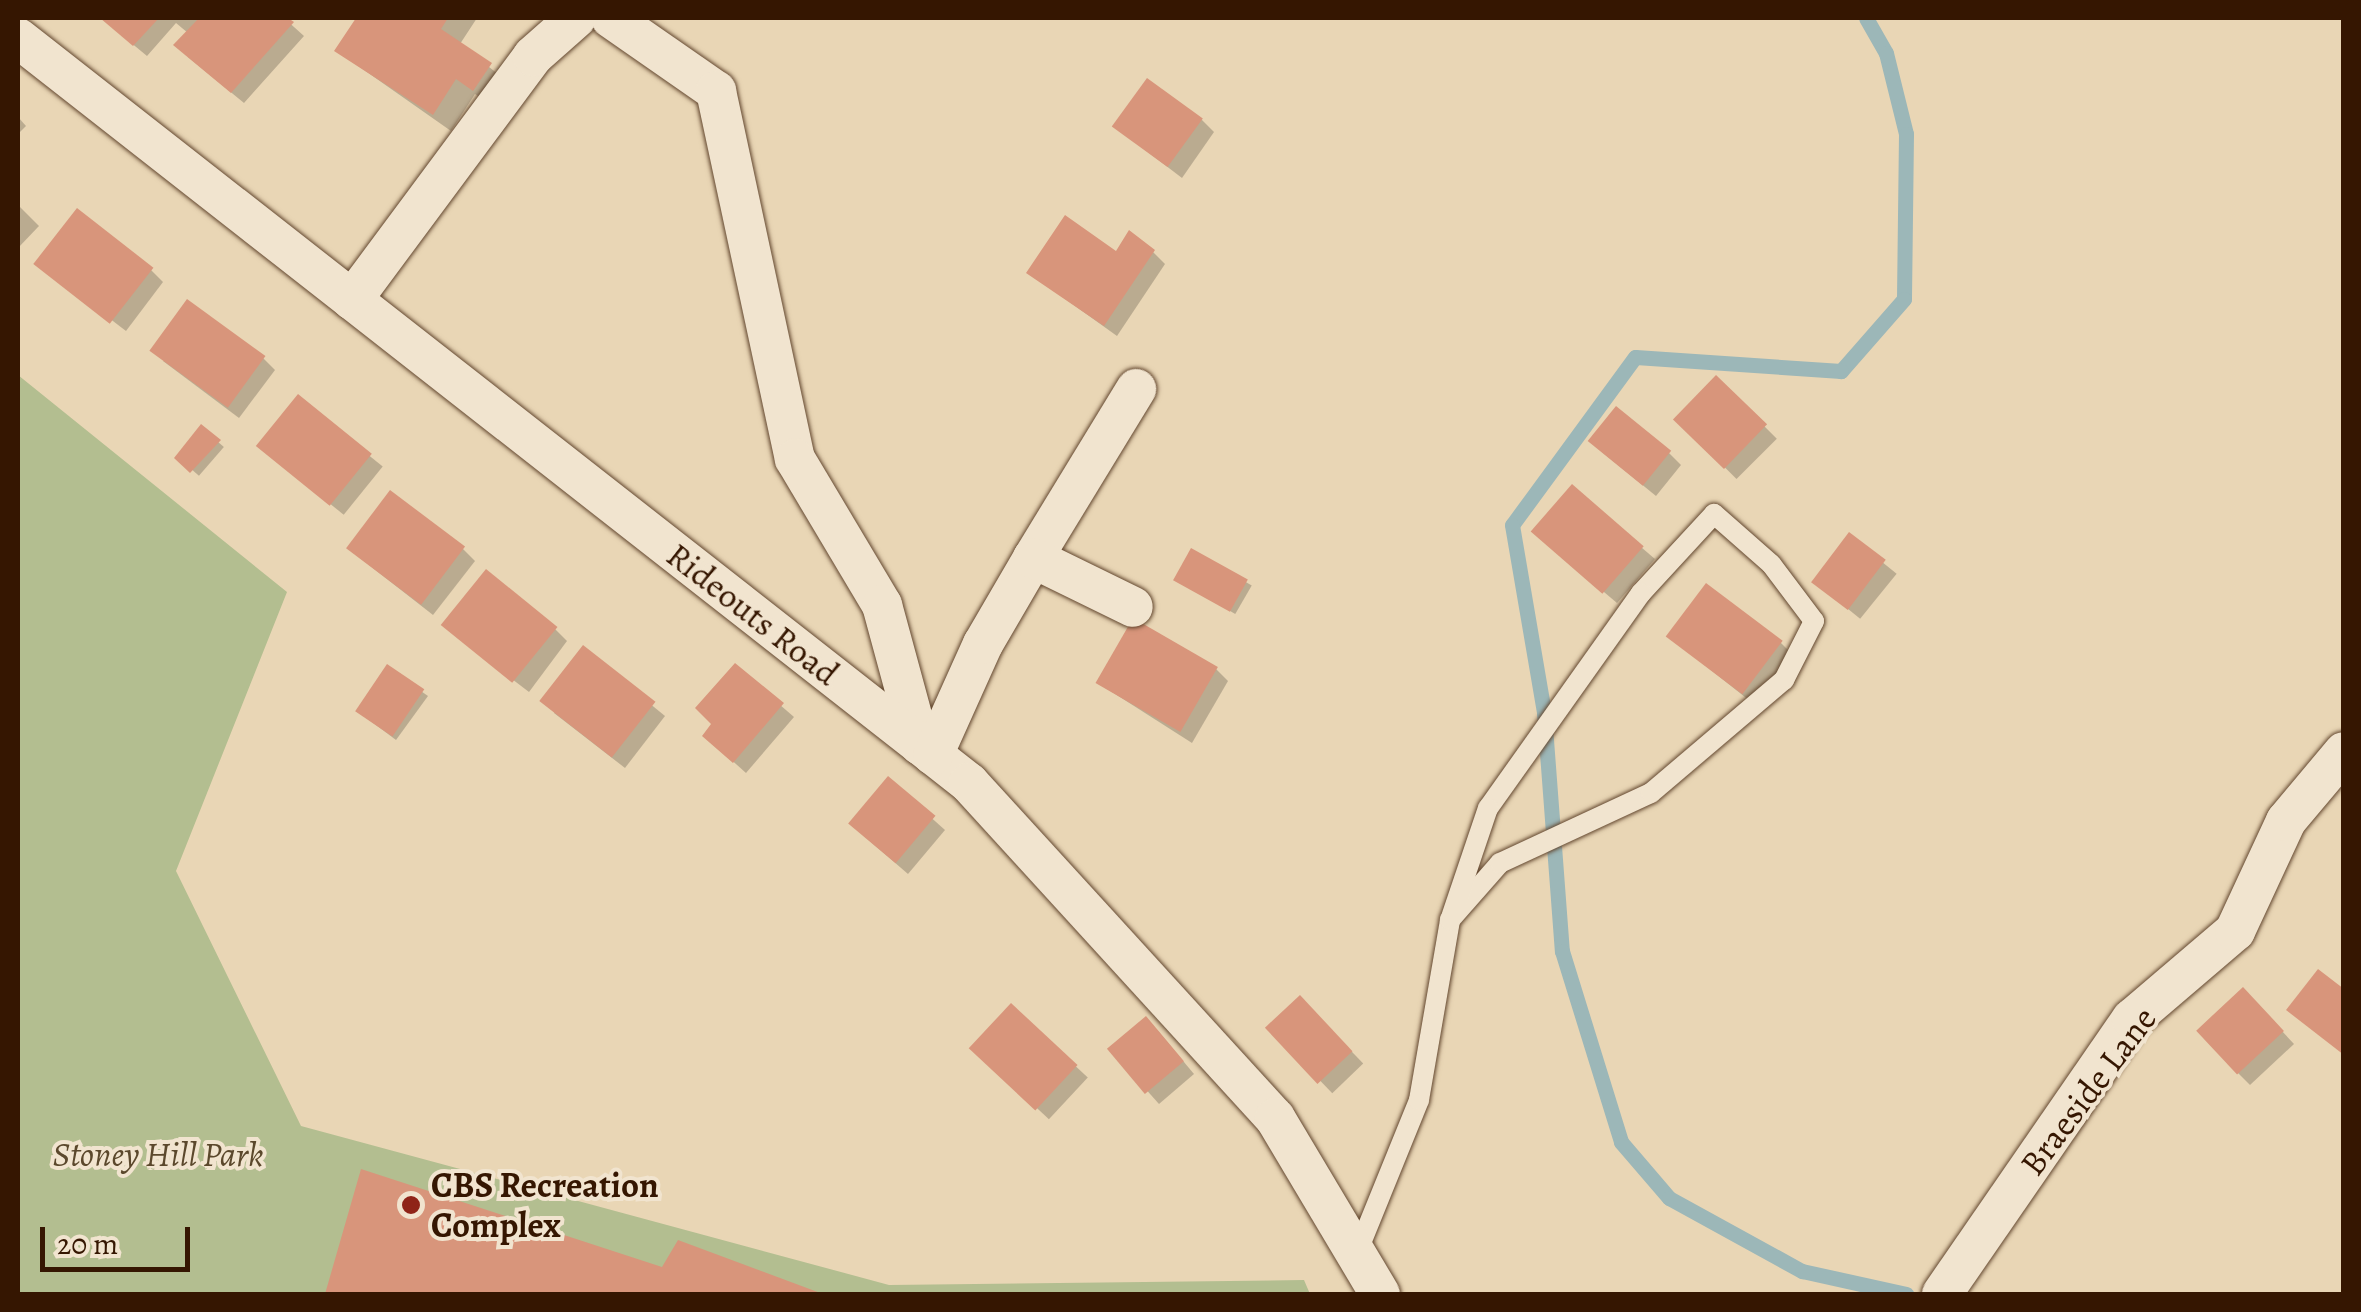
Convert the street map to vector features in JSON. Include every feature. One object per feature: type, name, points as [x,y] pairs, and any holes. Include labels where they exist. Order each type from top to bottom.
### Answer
[{"type":"street","points":[[352,300],[533,56],[576,18]]},
{"type":"street","points":[[612,18],[716,91],[795,459],[882,605],[926,750]]},
{"type":"street","name":"Rideouts Road","points":[[18,38],[968,783],[1275,1118],[1380,1294]]},
{"type":"street","points":[[926,750],[1033,558],[1136,389]]},
{"type":"street","points":[[1033,558],[1133,607]]},
{"type":"street","name":"Braeside Lane","points":[[1942,1294],[2132,1019],[2235,931],[2286,821],[2344,752]]},
{"type":"lane","points":[[1356,1254],[1419,1100],[1450,920],[1488,808],[1640,593],[1714,514],[1771,564],[1814,621],[1784,680],[1651,793],[1500,863],[1450,920]]},
{"type":"green space","name":"Stoney Hill Park","points":[[18,375],[287,592],[176,871],[301,1126],[889,1285],[1304,1280],[1310,1294],[18,1294]]},
{"type":"building","points":[[100,18],[159,18],[133,46]]},
{"type":"building","points":[[199,18],[288,18],[294,22],[231,93],[173,45]]},
{"type":"building","points":[[356,18],[448,18],[441,29],[492,63],[473,91],[456,79],[433,115],[334,51]]},
{"type":"building","points":[[1147,78],[1203,119],[1168,167],[1112,127]]},
{"type":"building","points":[[77,208],[153,268],[110,324],[33,264]]},
{"type":"building","points":[[1065,215],[1116,251],[1129,230],[1155,250],[1104,326],[1026,273]]},
{"type":"building","points":[[187,299],[265,356],[228,408],[149,351]]},
{"type":"building","points":[[1716,375],[1767,424],[1724,469],[1673,420]]},
{"type":"building","points":[[298,394],[372,454],[330,506],[256,446]]},
{"type":"building","points":[[1616,406],[1671,451],[1643,486],[1588,441]]},
{"type":"building","points":[[201,424],[221,440],[190,473],[174,458]]},
{"type":"building","points":[[1572,484],[1644,546],[1602,594],[1531,532]]},
{"type":"building","points":[[390,490],[465,547],[421,605],[346,548]]},
{"type":"building","points":[[1849,532],[1886,560],[1848,610],[1811,582]]},
{"type":"building","points":[[1191,548],[1248,580],[1230,612],[1173,580]]},
{"type":"building","points":[[486,569],[557,627],[512,683],[441,625]]},
{"type":"building","points":[[1706,583],[1783,641],[1742,694],[1666,637]]},
{"type":"building","points":[[1133,618],[1218,667],[1180,732],[1096,683]]},
{"type":"building","points":[[583,645],[655,702],[612,758],[539,701]]},
{"type":"building","points":[[735,663],[784,703],[733,763],[702,736],[711,724],[695,708]]},
{"type":"building","points":[[387,664],[424,689],[392,736],[355,711]]},
{"type":"building","points":[[888,776],[935,816],[896,863],[848,823]]},
{"type":"building","points":[[2318,969],[2344,989],[2344,1055],[2286,1010]]},
{"type":"building","points":[[2243,987],[2284,1031],[2237,1075],[2196,1031]]},
{"type":"building","points":[[1300,995],[1353,1051],[1317,1084],[1265,1028]]},
{"type":"building","points":[[1011,1003],[1078,1065],[1035,1110],[969,1048]]},
{"type":"building","points":[[1146,1016],[1184,1061],[1145,1094],[1107,1049]]},
{"type":"building","name":"CBS Recreation Complex","points":[[361,1169],[662,1267],[678,1240],[823,1294],[325,1294]]},
{"type":"waterway","points":[[1866,18],[1886,53],[1906,134],[1904,299],[1841,371],[1635,357],[1512,525],[1544,713],[1562,951],[1621,1142],[1669,1198],[1802,1271],[1906,1294]]},
{"type":"place","name":"CBS Recreation Complex","points":[[411,1205]]}]
